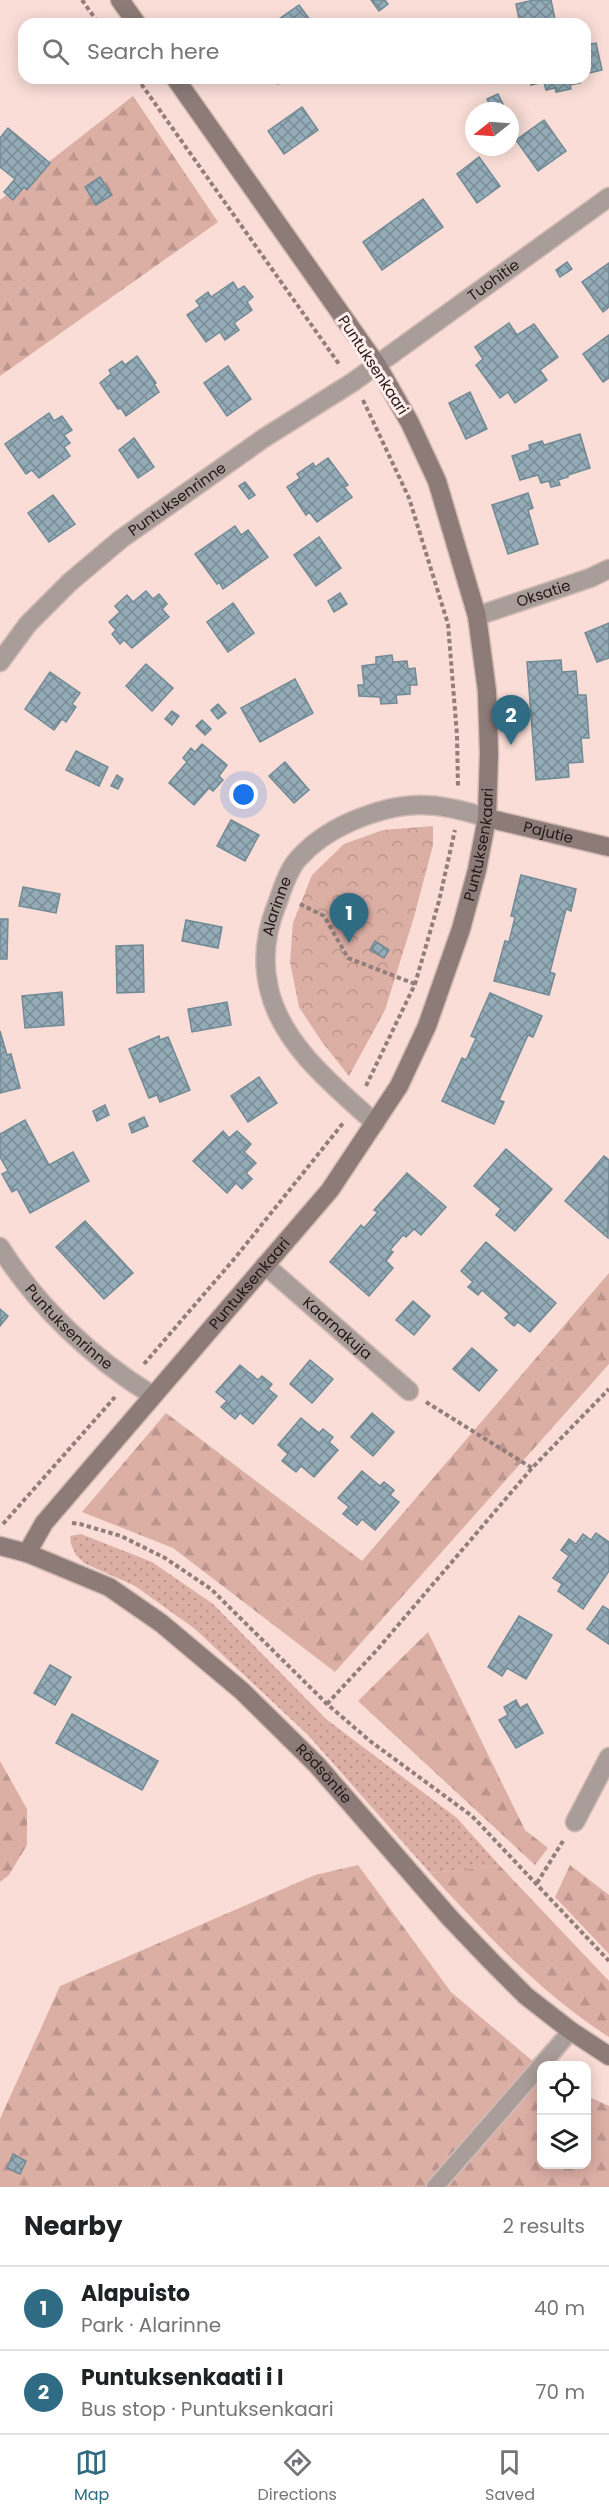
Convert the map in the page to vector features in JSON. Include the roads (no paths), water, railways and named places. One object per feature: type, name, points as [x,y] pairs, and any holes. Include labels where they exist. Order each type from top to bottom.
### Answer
[{"type":"street","points":[[120,0],[133,18]]},
{"type":"street","name":"Puntuksenkaari","points":[[27,1553],[45,1523],[152,1395],[330,1190],[399,1086],[427,1026],[461,929],[477,870],[487,818],[489,753],[487,691],[477,616],[436,481],[410,423],[377,364],[179,84]]},
{"type":"street","name":"Tuohitie","points":[[377,364],[609,197]]},
{"type":"street","name":"Puntuksenrinne","points":[[0,662],[28,624],[70,582],[121,539],[264,438],[353,382],[377,364]]},
{"type":"street","name":"Oksatie","points":[[477,616],[590,578],[609,569]]},
{"type":"street","name":"Alarinne","points":[[375,1123],[319,1071],[294,1041],[280,1017],[269,990],[265,962],[269,924],[297,860],[321,837],[337,828],[389,807],[418,804],[459,809],[487,818]]},
{"type":"street","name":"Pajutie","points":[[487,818],[609,847]]},
{"type":"street","name":"Puntuksenrinne","points":[[0,1247],[18,1275],[61,1323],[129,1381],[152,1395]]},
{"type":"street","name":"Kaarnakuja","points":[[265,1265],[409,1391]]},
{"type":"street","name":"Rödsöntie","points":[[0,1546],[27,1553],[109,1587],[161,1623],[242,1691],[317,1765],[450,1918],[526,1996],[571,2031],[609,2056]]},
{"type":"street","points":[[575,1822],[609,1757]]},
{"type":"lane","points":[[435,2187],[571,2031]]},
{"type":"place","name":"Puntuksenkaati i I","points":[[511,745]]},
{"type":"place","name":"Alapuisto","points":[[349,943]]}]
